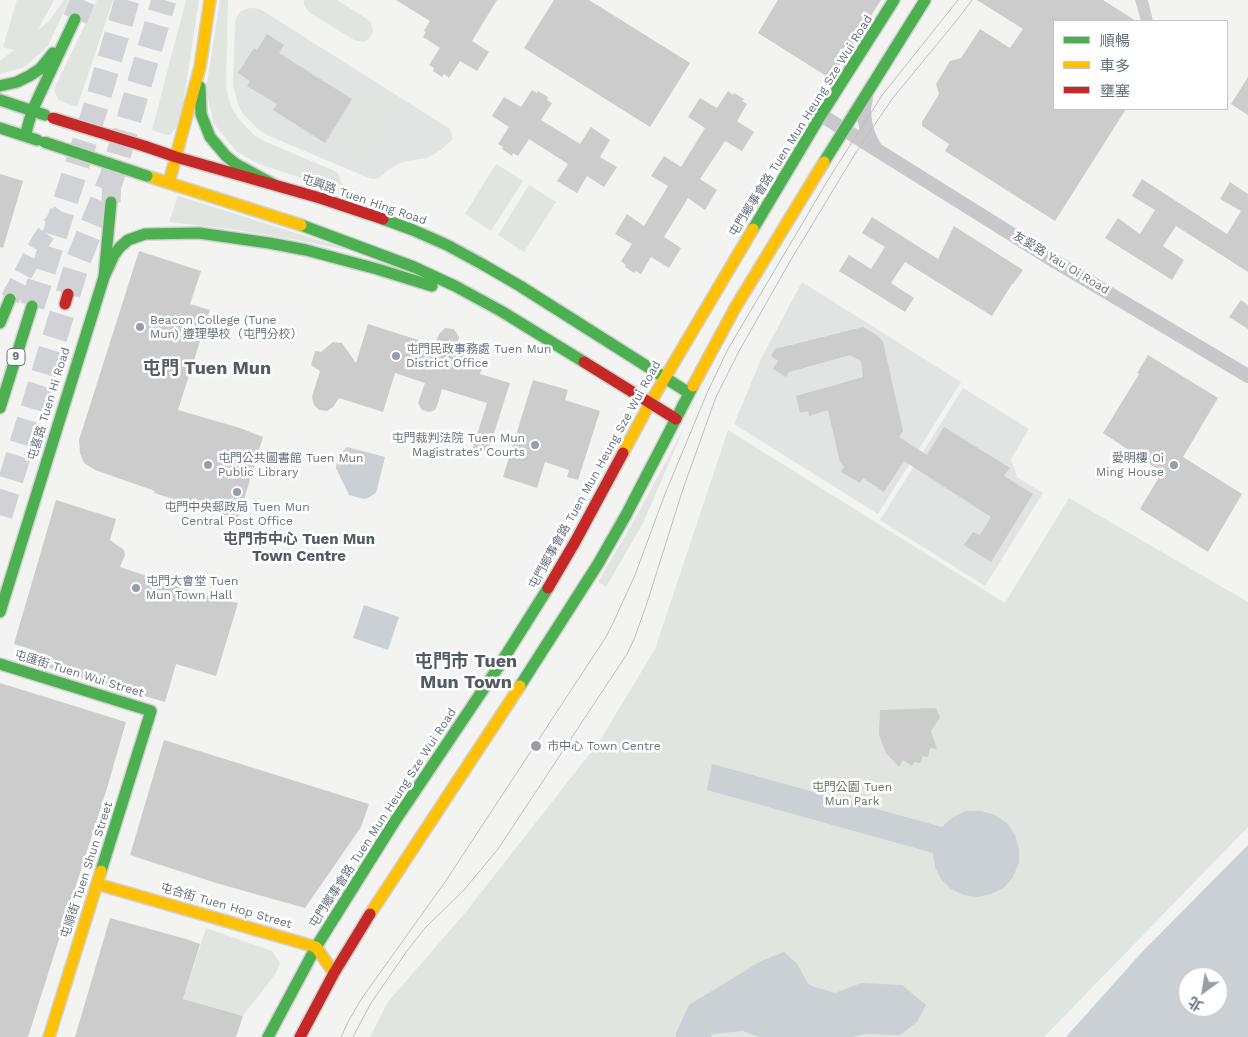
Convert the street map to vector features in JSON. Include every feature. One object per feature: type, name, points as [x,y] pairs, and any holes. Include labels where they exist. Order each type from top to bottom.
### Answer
[{"type":"main road","points":[[169,182],[200,67],[210,0]]},
{"type":"main road","name":"屯門鄉事會路 Tuen Mun Heung Sze Wui Road","points":[[268,1037],[316,947],[393,824],[504,659],[576,542],[650,403],[821,114],[894,0]]},
{"type":"main road","points":[[300,1037],[334,973],[554,634],[626,514],[688,393],[735,308],[925,0]]},
{"type":"main road","points":[[0,86],[17,82],[40,69],[50,57],[74,19],[32,111],[25,136]]},
{"type":"main road","points":[[200,67],[201,114],[210,137],[226,156],[236,164],[273,184]]},
{"type":"main road","name":"屯興路 Tuen Hing Road","points":[[0,100],[176,157],[273,184],[372,215],[413,230],[447,245],[520,286],[688,393]]},
{"type":"main road","points":[[0,128],[298,223],[430,274],[501,311],[676,419]]},
{"type":"main road","name":"屯喜路 Tuen Hi Road","points":[[0,612],[104,277],[110,202]]},
{"type":"main road","points":[[104,277],[114,255],[128,240],[145,234],[199,233],[269,243],[342,259],[439,289],[501,311]]},
{"type":"main road","points":[[0,323],[10,299]]},
{"type":"main road","name":"9","points":[[0,408],[32,306]]},
{"type":"main road","name":"屯匯街 Tuen Wui Street","points":[[0,664],[151,710]]},
{"type":"main road","name":"屯順街 Tuen Shun Street","points":[[49,1037],[151,710]]},
{"type":"main road","name":"屯合街 Tuen Hop Street","points":[[97,884],[316,947]]},
{"type":"main road","points":[[316,947],[334,973]]},
{"type":"street","points":[[867,92],[864,108],[865,122],[868,134],[875,148]]},
{"type":"street","name":"友愛路 Yau Oi Road","points":[[821,114],[1056,262],[1248,376]]},
{"type":"shaded area","points":[[253,8],[260,9],[450,129],[453,139],[441,150],[426,158],[402,162],[379,178],[371,179],[267,135],[243,114],[238,105],[233,85],[236,18],[240,12]]},
{"type":"shaded area","points":[[802,282],[961,382],[878,514],[734,424],[762,357]]},
{"type":"shaded area","points":[[963,388],[1029,429],[1011,459],[1017,477],[1043,493],[985,586],[880,520]]},
{"type":"shaded area","points":[[347,447],[385,457],[376,493],[368,498],[364,499],[349,495],[336,468],[338,456]]},
{"type":"shaded area","points":[[364,605],[399,617],[388,650],[353,638]]},
{"type":"shaded area","points":[[712,764],[942,827],[953,817],[966,811],[981,811],[995,815],[1007,823],[1015,835],[1019,849],[1019,863],[1013,877],[1004,888],[978,897],[964,895],[951,889],[941,879],[935,867],[933,853],[707,790]]},
{"type":"shaded area","points":[[1248,845],[1248,1037],[1066,1037],[1142,952]]},
{"type":"shaded area","points":[[784,952],[797,964],[809,985],[835,993],[861,983],[902,985],[926,1005],[917,1022],[900,1035],[759,1037],[743,1031],[713,1034],[711,1037],[676,1037],[676,1033],[689,1005],[761,961]]},
{"type":"green space","points":[[17,0],[54,0],[38,30],[49,21],[64,0],[69,0],[48,46],[25,67],[0,74],[0,61],[14,50],[3,47]]},
{"type":"green space","points":[[97,0],[113,0],[77,107],[58,99],[55,87]]},
{"type":"green space","points":[[186,0],[199,0],[180,123],[170,135],[166,135],[152,130]]},
{"type":"green space","points":[[220,0],[228,0],[226,85],[232,108],[238,118],[254,135],[264,141],[337,172],[347,193],[259,164],[237,152],[214,124],[206,89]]},
{"type":"green space","points":[[304,0],[337,0],[371,22],[373,32],[371,36],[363,42],[354,40],[309,12],[304,5]]},
{"type":"green space","points":[[369,89],[395,106],[364,156],[338,139]]},
{"type":"green space","points":[[496,164],[523,181],[491,231],[465,214]]},
{"type":"green space","points":[[529,185],[556,202],[524,252],[498,235]]},
{"type":"green space","points":[[178,196],[353,251],[231,229],[169,222]]},
{"type":"green space","points":[[685,426],[643,523],[606,587],[598,582],[635,519]]},
{"type":"green space","name":"屯門公園 Tuen Mun Park","points":[[728,430],[1005,603],[1069,498],[1248,602],[1248,827],[1044,1037],[370,1037],[388,1002],[465,913],[599,742],[655,649]]},
{"type":"green space","points":[[206,928],[272,951],[280,963],[276,973],[243,1016],[183,999]]},
{"type":"building","points":[[396,0],[497,0],[472,41],[489,52],[477,71],[460,61],[449,78],[444,74],[442,77],[433,71],[434,68],[429,65],[440,48],[423,37],[430,21]]},
{"type":"building","points":[[554,0],[589,0],[690,63],[650,127],[524,48]]},
{"type":"building","points":[[778,0],[881,0],[831,79],[758,33]]},
{"type":"building","points":[[977,0],[1103,0],[1134,20],[1053,20],[1053,110],[1125,110],[1055,221],[945,151],[949,144],[922,126],[922,122],[939,94],[936,84],[950,61],[961,58],[980,29],[1010,48],[1023,29]]},
{"type":"building","points":[[1135,0],[1148,0],[1153,20],[1141,20]]},
{"type":"building","points":[[267,34],[284,45],[279,53],[352,99],[325,143],[273,110],[277,104],[247,86],[250,81],[238,73],[254,48],[257,50]]},
{"type":"building","points":[[1248,77],[1248,115],[1231,104]]},
{"type":"building","points":[[532,90],[548,97],[547,100],[552,103],[541,120],[580,144],[591,127],[610,140],[600,157],[617,167],[604,187],[587,176],[577,193],[557,181],[568,164],[529,139],[518,156],[513,153],[512,156],[498,144],[509,127],[492,116],[504,97],[521,107]]},
{"type":"building","points":[[728,91],[744,99],[742,101],[747,104],[737,121],[754,132],[742,151],[725,141],[700,179],[717,190],[705,210],[688,198],[664,237],[681,248],[669,268],[651,257],[641,274],[636,271],[634,273],[625,267],[626,265],[621,261],[632,244],[615,234],[627,214],[644,226],[668,186],[651,176],[664,156],[681,167],[705,128],[688,117],[700,98],[717,108]]},
{"type":"building","points":[[0,174],[23,181],[3,248],[0,247]]},
{"type":"building","points":[[1142,179],[1227,234],[1241,211],[1220,199],[1230,182],[1248,194],[1248,272],[1176,226],[1163,246],[1184,260],[1172,280],[1105,238],[1118,218],[1140,234],[1155,210],[1132,196]]},
{"type":"building","points":[[872,217],[938,259],[954,226],[1023,270],[992,316],[905,262],[891,283],[914,298],[905,312],[839,271],[849,255],[871,269],[885,247],[862,233]]},
{"type":"building","points":[[139,251],[201,271],[190,304],[210,310],[178,410],[240,428],[263,437],[238,519],[154,493],[155,491],[95,470],[84,463],[80,453],[79,440]]},
{"type":"building","points":[[1241,300],[1248,305],[1248,329],[1229,317]]},
{"type":"building","points":[[368,324],[434,345],[439,334],[445,328],[454,329],[459,337],[455,353],[484,362],[480,374],[510,383],[488,452],[473,448],[487,403],[442,389],[435,410],[429,412],[422,410],[418,403],[425,383],[395,373],[383,412],[339,398],[333,407],[327,411],[319,410],[314,405],[312,397],[320,371],[311,365],[315,351],[321,352],[333,342],[342,343],[356,363]]},
{"type":"building","points":[[863,327],[878,336],[883,342],[903,431],[899,437],[927,455],[944,427],[1010,468],[1004,476],[1033,494],[991,562],[964,545],[973,532],[980,535],[991,517],[904,461],[884,492],[863,478],[860,483],[841,472],[844,467],[840,462],[828,410],[809,416],[808,411],[800,413],[796,396],[863,377],[861,361],[850,355],[789,372],[786,377],[773,369],[778,361],[771,356],[775,349]]},
{"type":"building","name":"愛明樓 Oi Ming House","points":[[1148,355],[1218,398],[1183,457],[1242,494],[1208,552],[1140,509],[1162,472],[1103,433],[1139,374],[1137,373]]},
{"type":"building","points":[[533,380],[568,390],[565,400],[600,411],[578,480],[567,477],[569,470],[545,462],[537,488],[503,477]]},
{"type":"building","name":"屯門大會堂 Tuen Mun Town Hall","points":[[56,500],[116,519],[110,540],[124,550],[125,555],[120,567],[200,594],[238,603],[216,676],[176,664],[165,702],[33,663],[37,651],[14,644]]},
{"type":"building","points":[[0,683],[126,722],[28,1037],[0,1037]]},
{"type":"building","points":[[936,708],[940,717],[931,731],[937,749],[930,748],[928,757],[923,756],[920,763],[915,762],[912,766],[903,760],[899,767],[886,753],[879,735],[880,710]]},
{"type":"building","points":[[164,740],[369,804],[361,827],[305,908],[216,883],[130,855]]},
{"type":"building","points":[[110,918],[200,944],[183,999],[243,1016],[236,1037],[75,1037]]},
{"type":"tunnel","points":[[75,19],[83,0]]},
{"type":"tunnel","points":[[32,306],[96,106],[127,0]]},
{"type":"tunnel","points":[[68,294],[78,261],[112,177],[164,0]]},
{"type":"tunnel","points":[[111,202],[112,177]]},
{"type":"tunnel","points":[[10,299],[42,239],[62,212]]},
{"type":"tunnel","points":[[0,515],[65,304]]},
{"type":"tram line","points":[[341,1037],[362,998],[445,882],[606,637],[635,575],[665,494],[707,393],[728,349],[831,175],[883,94],[958,0]]},
{"type":"tram line","points":[[353,1037],[371,1003],[407,951],[425,928],[464,890],[498,849],[627,654],[647,603],[683,489],[716,397],[738,353],[789,263],[855,154],[892,99],[972,0]]},
{"type":"traffic: fast","points":[[753,229],[821,115],[894,0]]},
{"type":"traffic: fast","points":[[824,162],[925,0]]},
{"type":"traffic: fast","points":[[25,136],[32,111],[75,19]]},
{"type":"traffic: fast","points":[[0,86],[17,82],[29,76],[40,69],[53,53]]},
{"type":"traffic: fast","points":[[200,87],[201,114],[210,137],[226,156],[236,164],[273,184]]},
{"type":"traffic: fast","points":[[0,100],[45,115]]},
{"type":"traffic: fast","points":[[0,128],[37,140]]},
{"type":"traffic: fast","points":[[44,142],[147,176]]},
{"type":"traffic: fast","points":[[0,612],[104,277],[111,202]]},
{"type":"traffic: fast","points":[[383,219],[447,245],[482,264],[689,393]]},
{"type":"traffic: fast","points":[[301,225],[414,267],[455,286],[501,311],[584,362]]},
{"type":"traffic: fast","points":[[104,277],[114,255],[128,240],[145,234],[199,233],[306,250],[432,286]]},
{"type":"traffic: fast","points":[[0,323],[10,299]]},
{"type":"traffic: fast","points":[[0,408],[32,306]]},
{"type":"traffic: fast","points":[[520,686],[598,564],[626,515],[693,386]]},
{"type":"traffic: fast","points":[[268,1037],[316,947],[393,824],[499,666],[548,588]]},
{"type":"traffic: fast","points":[[0,664],[151,711],[101,871]]},
{"type":"traffic: slow","points":[[169,182],[200,67],[210,0]]},
{"type":"traffic: slow","points":[[693,386],[735,308],[824,162]]},
{"type":"traffic: slow","points":[[147,176],[301,225]]},
{"type":"traffic: slow","points":[[623,453],[650,403],[753,229]]},
{"type":"traffic: slow","points":[[370,914],[520,686]]},
{"type":"traffic: slow","points":[[49,1037],[101,871]]},
{"type":"traffic: slow","points":[[97,884],[316,947],[334,973]]},
{"type":"traffic: jam","points":[[53,118],[144,146]]},
{"type":"traffic: jam","points":[[144,146],[320,198],[383,219]]},
{"type":"traffic: jam","points":[[65,304],[68,294]]},
{"type":"traffic: jam","points":[[584,362],[676,419]]},
{"type":"traffic: jam","points":[[548,588],[623,453]]},
{"type":"traffic: jam","points":[[300,1037],[334,973],[370,914]]},
{"type":"place","name":"Beacon College (Tune Mun) 遵理學校（屯門分校）","points":[[140,327]]},
{"type":"place","name":"屯門民政事務處 Tuen Mun District Office","points":[[396,356]]},
{"type":"place","name":"屯門裁判法院 Tuen Mun Magistrates' Courts","points":[[535,445]]},
{"type":"place","name":"屯門公共圖書館 Tuen Mun Public Library","points":[[208,465]]},
{"type":"place","name":"愛明樓 Oi Ming House","points":[[1174,465]]},
{"type":"place","name":"屯門中央郵政局 Tuen Mun Central Post Office","points":[[237,492]]},
{"type":"place","name":"屯門大會堂 Tuen Mun Town Hall","points":[[136,588]]},
{"type":"place","name":"市中心 Town Centre","points":[[536,746]]},
{"type":"district","name":"屯門 Tuen Mun","points":[[207,369]]},
{"type":"district","name":"屯門市中心 Tuen Mun Town Centre","points":[[299,548]]},
{"type":"district","name":"屯門市 Tuen Mun Town","points":[[466,672]]}]
